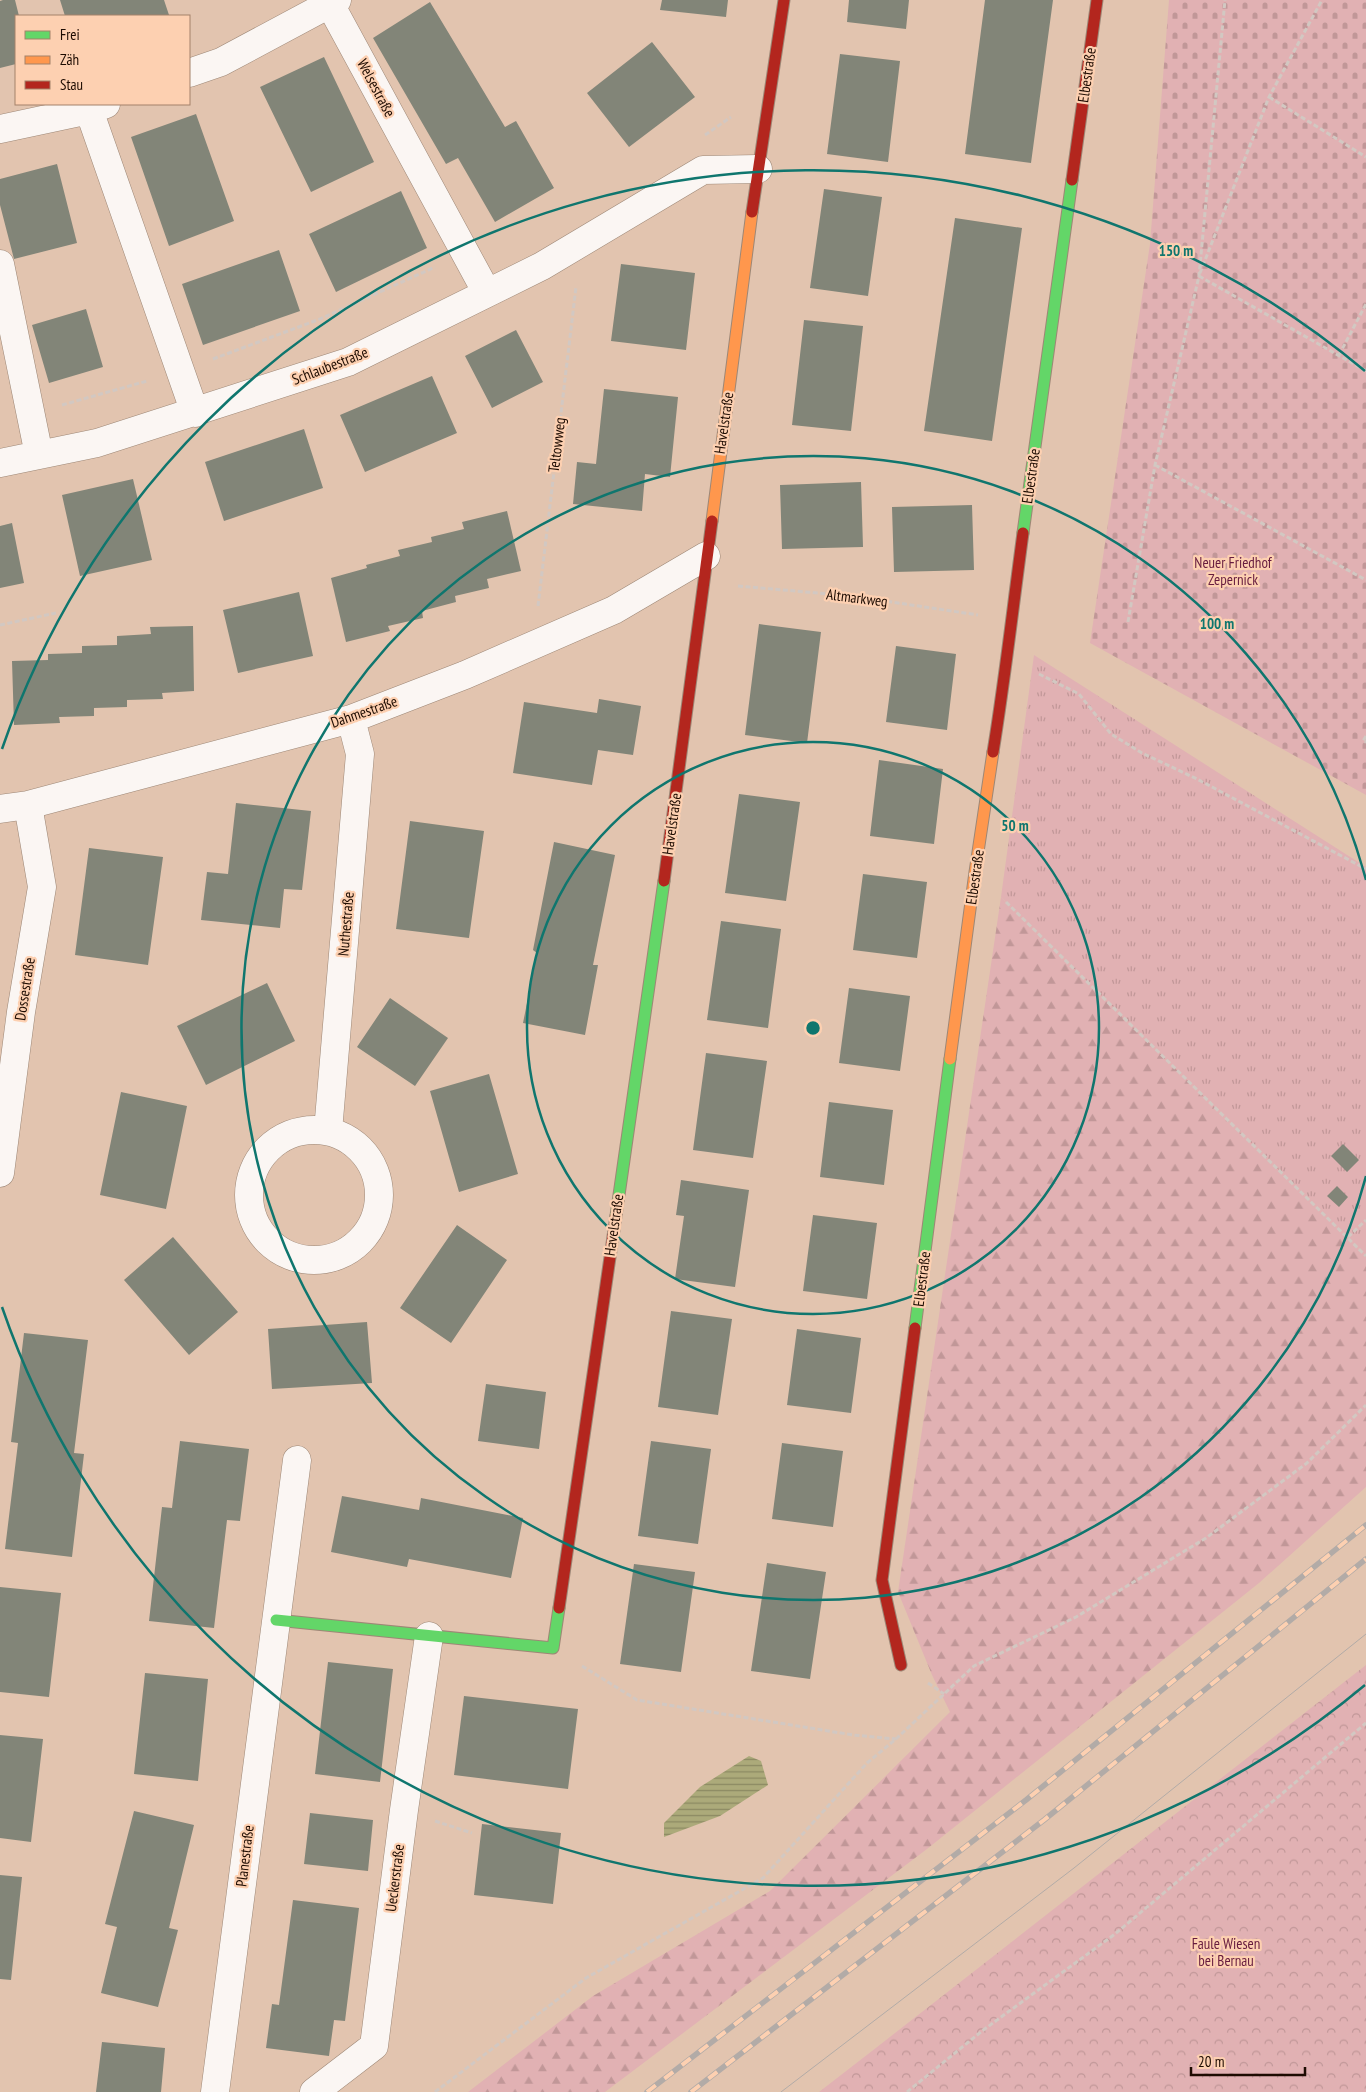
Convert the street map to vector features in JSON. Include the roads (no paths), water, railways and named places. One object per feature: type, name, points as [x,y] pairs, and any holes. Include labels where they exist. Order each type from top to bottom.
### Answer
[{"type":"street","name":"Havelstraße","points":[[429,1636],[553,1648],[672,827],[758,169],[784,0]]},
{"type":"street","name":"Elbestraße","points":[[901,1665],[882,1580],[975,872],[1008,658],[1011,620],[1097,0]]},
{"type":"street","name":"Welsestraße","points":[[190,73],[220,62],[333,2],[486,293]]},
{"type":"street","points":[[0,129],[98,107],[150,285],[195,413]]},
{"type":"street","name":"Schlaubestraße","points":[[0,463],[97,443],[195,413],[348,362],[542,266],[703,170],[758,169]]},
{"type":"street","points":[[0,264],[39,455]]},
{"type":"street","name":"Dahmestraße","points":[[0,810],[28,805],[351,719],[465,675],[614,610],[706,556]]},
{"type":"street","name":"Nuthestraße","points":[[328,1131],[360,754],[351,719]]},
{"type":"street","name":"Dossestraße","points":[[0,1173],[21,1012],[42,887],[28,805]]},
{"type":"street","points":[[307,1130],[328,1131],[349,1140],[366,1154],[376,1175],[380,1197],[375,1219],[363,1239],[346,1252],[324,1260],[302,1260],[282,1252],[266,1239],[255,1222],[249,1202],[250,1182],[258,1163],[270,1147],[287,1135],[307,1130]]},
{"type":"street","name":"Planestraße","points":[[214,2092],[297,1460]]},
{"type":"street","points":[[276,1620],[429,1636]]},
{"type":"street","name":"Ueckerstraße","points":[[314,2092],[374,2046],[404,1810],[429,1636]]},
{"type":"tram line","points":[[781,2092],[1074,1868],[1366,1634]]},
{"type":"railway","points":[[647,2092],[1026,1800],[1366,1525]]},
{"type":"railway","points":[[691,2092],[1044,1820],[1366,1559]]},
{"type":"park label","name":"Neuer Friedhof Zepernick","points":[[1233,572]]},
{"type":"park label","name":"Faule Wiesen bei Bernau","points":[[1226,1952]]}]
